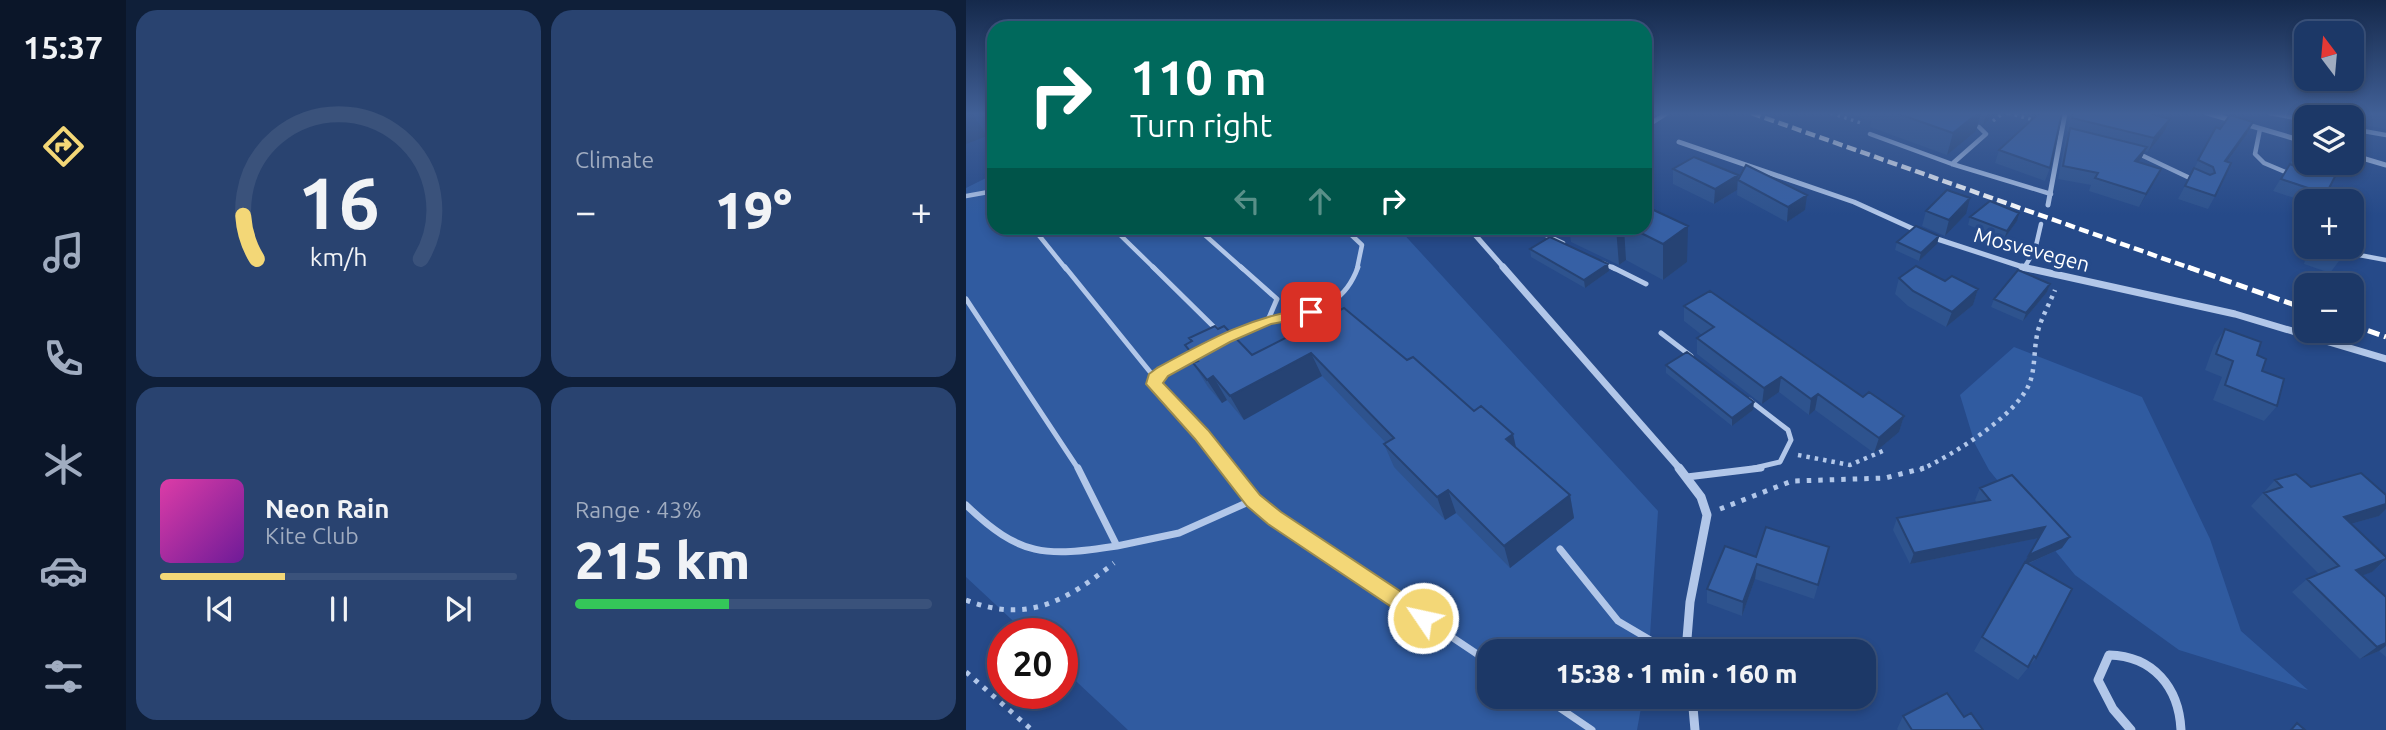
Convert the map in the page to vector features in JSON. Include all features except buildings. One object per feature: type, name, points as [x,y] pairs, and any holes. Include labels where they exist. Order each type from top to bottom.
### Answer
[{"type":"street","name":"Mosvevegen","points":[[1694,147],[1854,202],[1975,254],[2024,268],[2191,304],[2338,343],[2386,359]]},
{"type":"street","points":[[2048,205],[2059,147]]},
{"type":"street","points":[[2364,159],[2386,165]]},
{"type":"street","points":[[1475,235],[1687,477],[1701,497],[1707,514],[1690,602],[1687,639]]},
{"type":"street","points":[[2131,730],[2113,709],[2098,680],[2109,655],[2124,653],[2154,667],[2176,695],[2182,716],[2181,730]]},
{"type":"street","points":[[1693,709],[1695,730]]},
{"type":"lane","points":[[1906,147],[2051,194]]},
{"type":"lane","points":[[1952,164],[1971,147]]},
{"type":"lane","points":[[2253,147],[2258,159],[2292,175]]},
{"type":"lane","points":[[2128,151],[2141,154],[2204,183]]},
{"type":"lane","points":[[966,196],[987,192]]},
{"type":"lane","points":[[2024,268],[2035,250],[2041,224]]},
{"type":"lane","points":[[1039,235],[1155,378],[1159,392],[1202,434],[1253,500],[1274,518],[1477,654]]},
{"type":"lane","points":[[1119,235],[1225,338]]},
{"type":"lane","points":[[1204,235],[1277,299],[1268,320]]},
{"type":"lane","points":[[1215,344],[1268,320],[1332,305],[1343,294],[1359,267],[1362,245],[1351,235]]},
{"type":"lane","points":[[1546,235],[1566,244]]},
{"type":"lane","points":[[2364,256],[2386,260]]},
{"type":"lane","points":[[1600,261],[1646,284]]},
{"type":"lane","points":[[966,299],[1080,471],[1116,546]]},
{"type":"lane","points":[[1661,332],[1703,365]]},
{"type":"lane","points":[[1155,378],[1205,349]]},
{"type":"lane","points":[[1687,477],[1764,468],[1780,462],[1786,454],[1791,440],[1788,430],[1745,397]]},
{"type":"lane","points":[[966,505],[1020,549],[1062,554],[1178,533],[1253,500]]},
{"type":"lane","points":[[1560,549],[1618,621],[1649,639]]},
{"type":"lane","points":[[1561,709],[1592,730]]},
{"type":"path","points":[[1707,514],[1792,481],[1885,478],[1918,471],[1952,456],[1983,433],[2018,400],[2031,381],[2037,334],[2061,276]]},
{"type":"path","points":[[1786,454],[1809,456],[1835,466],[1854,465],[1885,450]]},
{"type":"path","points":[[966,600],[1018,612],[1053,605],[1086,587],[1140,541]]},
{"type":"path","points":[[966,672],[1032,730]]},
{"type":"shaded area","points":[[987,178],[987,235],[1405,235],[1658,511],[1650,639],[1477,639],[1477,709],[1641,709],[1637,730],[1128,730],[1078,683],[1078,618],[1010,618],[966,577],[966,188]]},
{"type":"shaded area","points":[[2014,347],[2142,397],[2210,539],[2241,631],[2308,690],[2179,650],[2075,575],[1989,470],[1975,444],[1960,395]]},
{"type":"railway","points":[[1848,147],[2193,269]]},
{"type":"railway","points":[[2188,267],[2294,305]]},
{"type":"railway","points":[[2364,329],[2386,337]]},
{"type":"route","points":[[1311,312],[1268,320],[1225,338],[1162,372],[1155,378],[1154,384],[1202,434],[1253,500],[1274,518],[1423,618]]}]
